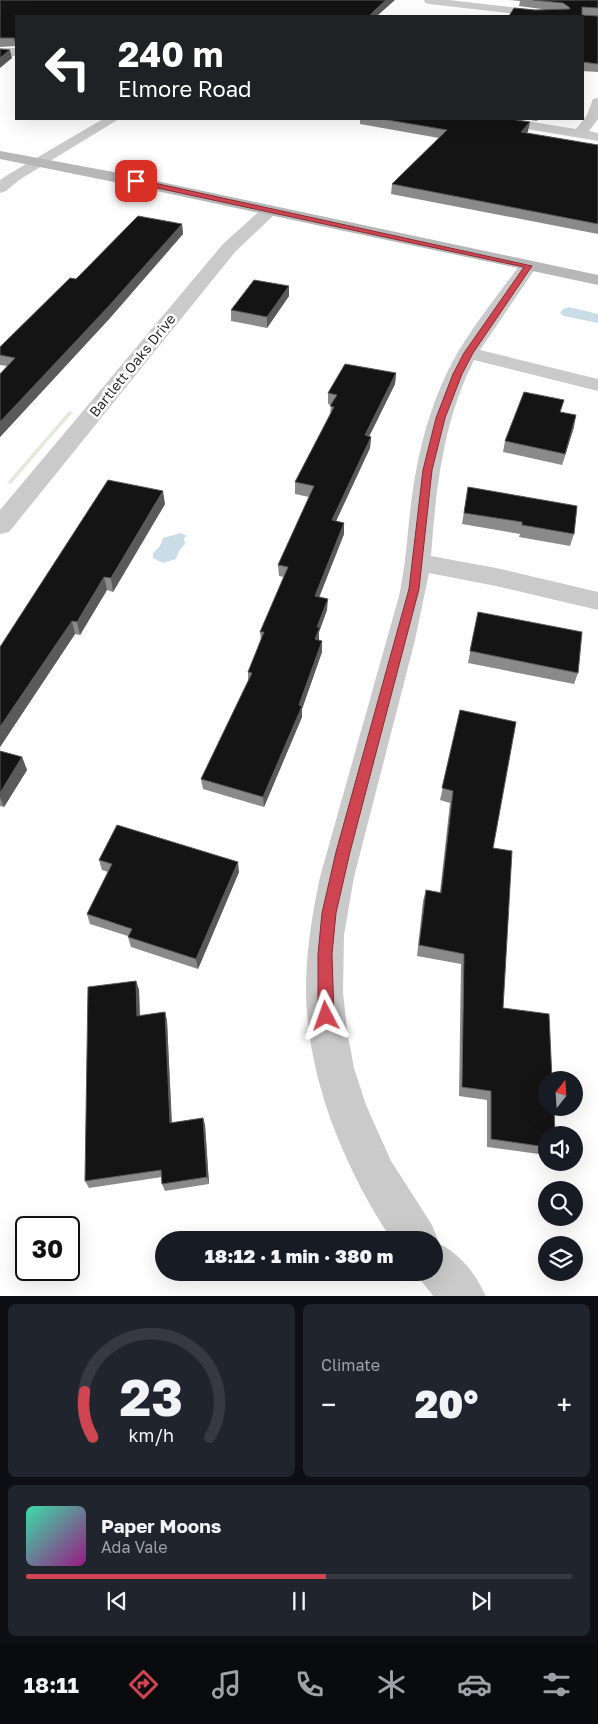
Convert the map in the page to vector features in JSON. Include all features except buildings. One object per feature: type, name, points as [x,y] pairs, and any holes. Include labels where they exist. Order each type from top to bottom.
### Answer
[{"type":"street","points":[[420,10],[430,1],[552,15]]},
{"type":"street","points":[[0,52],[15,52]]},
{"type":"street","points":[[580,134],[594,115],[598,102]]},
{"type":"street","points":[[0,188],[38,162],[110,120]]},
{"type":"street","points":[[498,120],[598,137]]},
{"type":"street","points":[[0,154],[598,280]]},
{"type":"street","name":"Bartlett Oaks Drive","points":[[0,526],[229,248],[270,210]]},
{"type":"street","points":[[410,1231],[394,1209],[378,1179],[351,1117],[327,1031],[324,987],[329,913],[337,875],[414,589],[428,470],[445,404],[468,353],[528,266]]},
{"type":"street","points":[[468,353],[598,385]]},
{"type":"street","points":[[418,562],[496,576],[598,601]]},
{"type":"shaded area","points":[[69,411],[73,412],[11,484],[7,483]]},
{"type":"water","points":[[569,307],[598,314],[598,323],[564,316],[560,313],[563,309]]},
{"type":"water","points":[[181,533],[187,536],[184,538],[185,544],[179,551],[176,559],[163,563],[153,558],[153,553],[160,546],[163,538]]},
{"type":"route","points":[[136,181],[528,266],[468,353],[457,374],[441,418],[428,470],[414,589],[343,852],[329,913],[324,987],[326,1016]]}]
